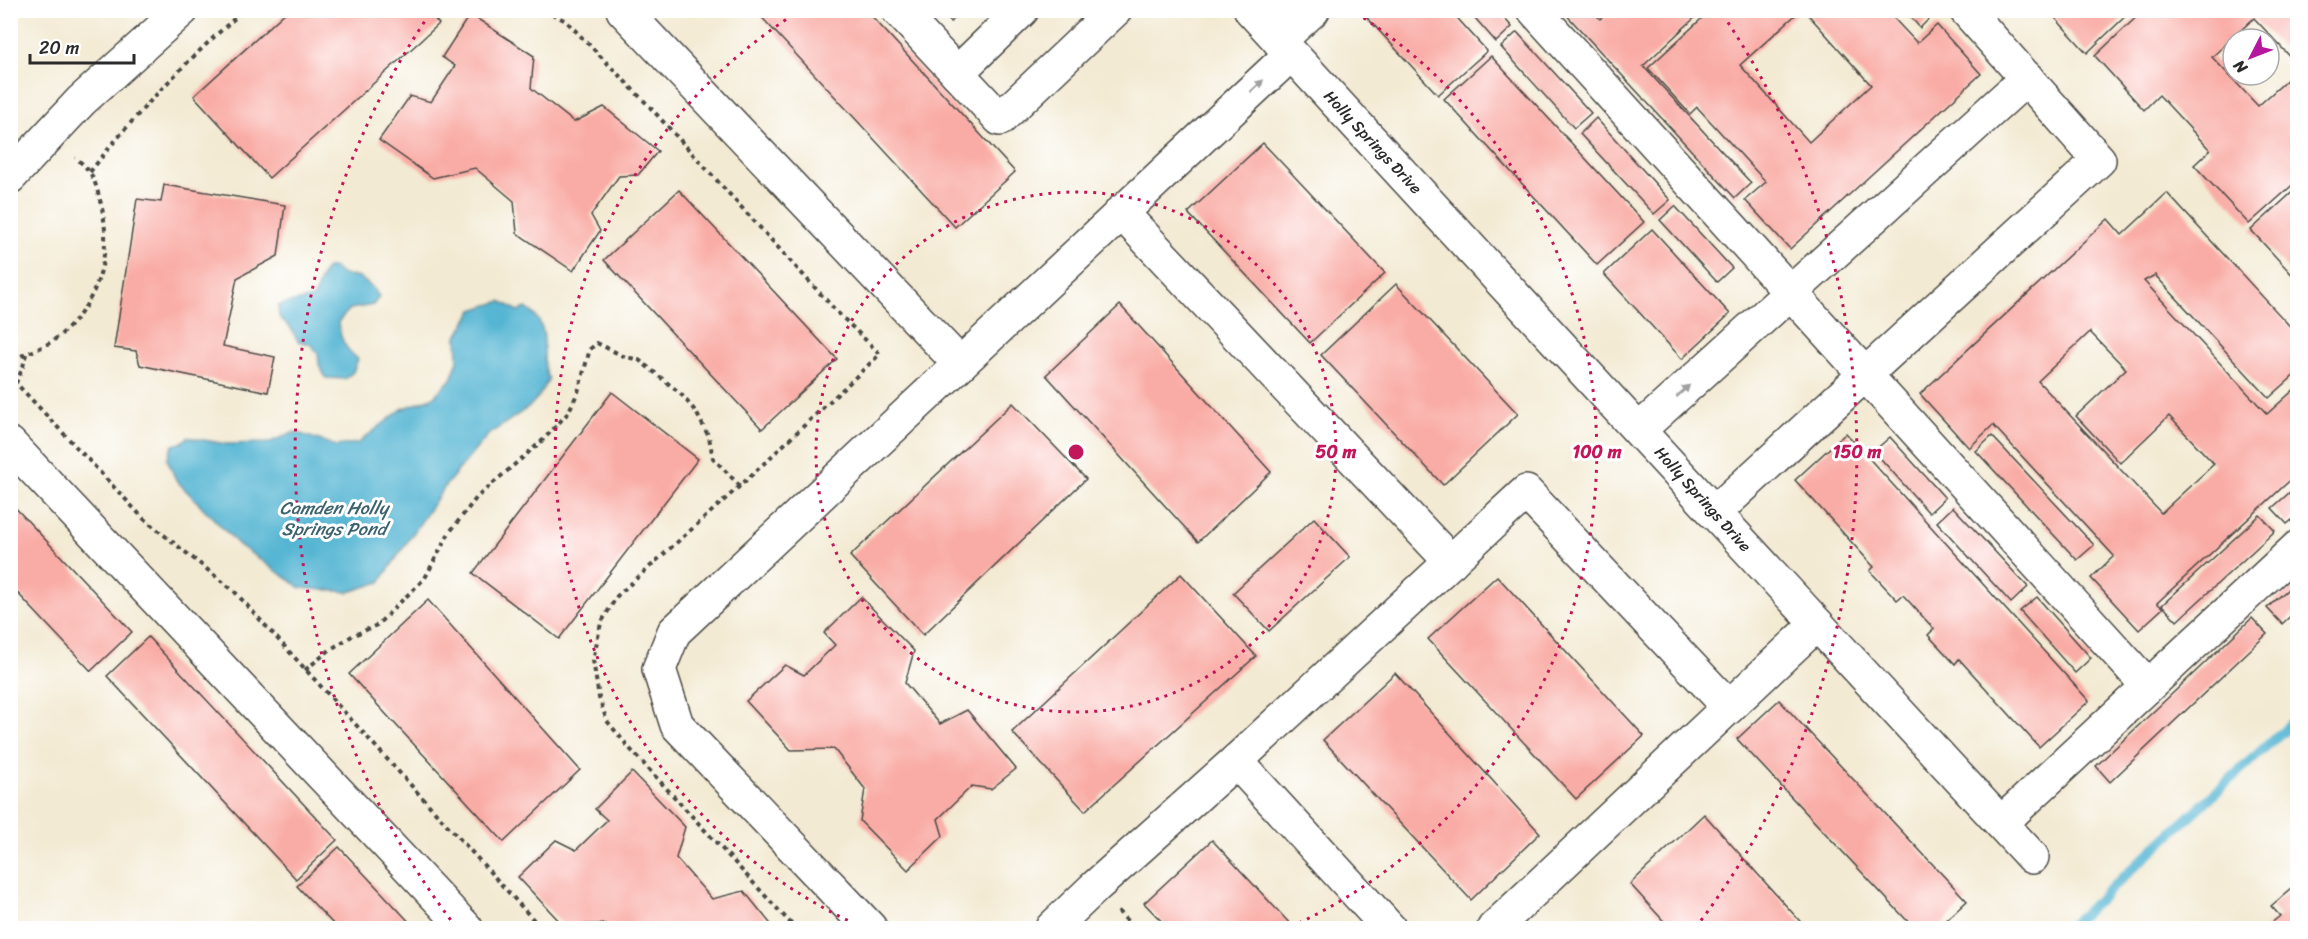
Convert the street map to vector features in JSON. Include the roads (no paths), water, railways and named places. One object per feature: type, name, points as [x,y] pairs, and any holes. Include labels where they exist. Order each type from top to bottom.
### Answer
[{"type":"street","points":[[10,177],[81,101],[182,10]]},
{"type":"street","points":[[624,10],[960,364]]},
{"type":"street","points":[[898,10],[999,119],[1115,10]]},
{"type":"street","points":[[957,73],[1022,10]]},
{"type":"street","name":"Holly Springs Drive","points":[[1251,10],[2032,857]]},
{"type":"street","points":[[870,928],[677,725],[659,669],[674,632],[1222,118],[1285,48],[1313,10]]},
{"type":"street","points":[[1533,10],[2147,685]]},
{"type":"street","points":[[1714,513],[2099,160],[1966,10]]},
{"type":"street","points":[[1639,430],[2027,78]]},
{"type":"street","points":[[1121,212],[1450,562]]},
{"type":"street","points":[[10,444],[466,928]]},
{"type":"street","points":[[1052,928],[1095,886],[1236,761],[1526,492],[1729,707]]},
{"type":"street","points":[[2001,823],[2298,546]]},
{"type":"street","points":[[1494,928],[1817,624]]},
{"type":"street","points":[[1236,761],[1389,928]]},
{"type":"water","points":[[327,268],[334,268],[343,275],[359,277],[374,289],[379,297],[373,305],[350,309],[338,322],[344,343],[358,359],[353,372],[345,379],[326,378],[319,365],[318,353],[310,344],[298,341],[290,327],[279,317],[278,306],[314,297]]},
{"type":"water","name":"Camden Holly Springs Pond","points":[[501,301],[518,311],[526,308],[541,325],[544,362],[549,379],[529,407],[488,435],[446,485],[380,582],[349,592],[301,588],[239,545],[176,480],[167,459],[173,445],[181,443],[188,437],[226,444],[268,443],[295,432],[337,446],[358,443],[402,409],[432,398],[451,379],[458,361],[457,336],[473,310]]},
{"type":"waterway","points":[[2068,928],[2298,717]]}]
